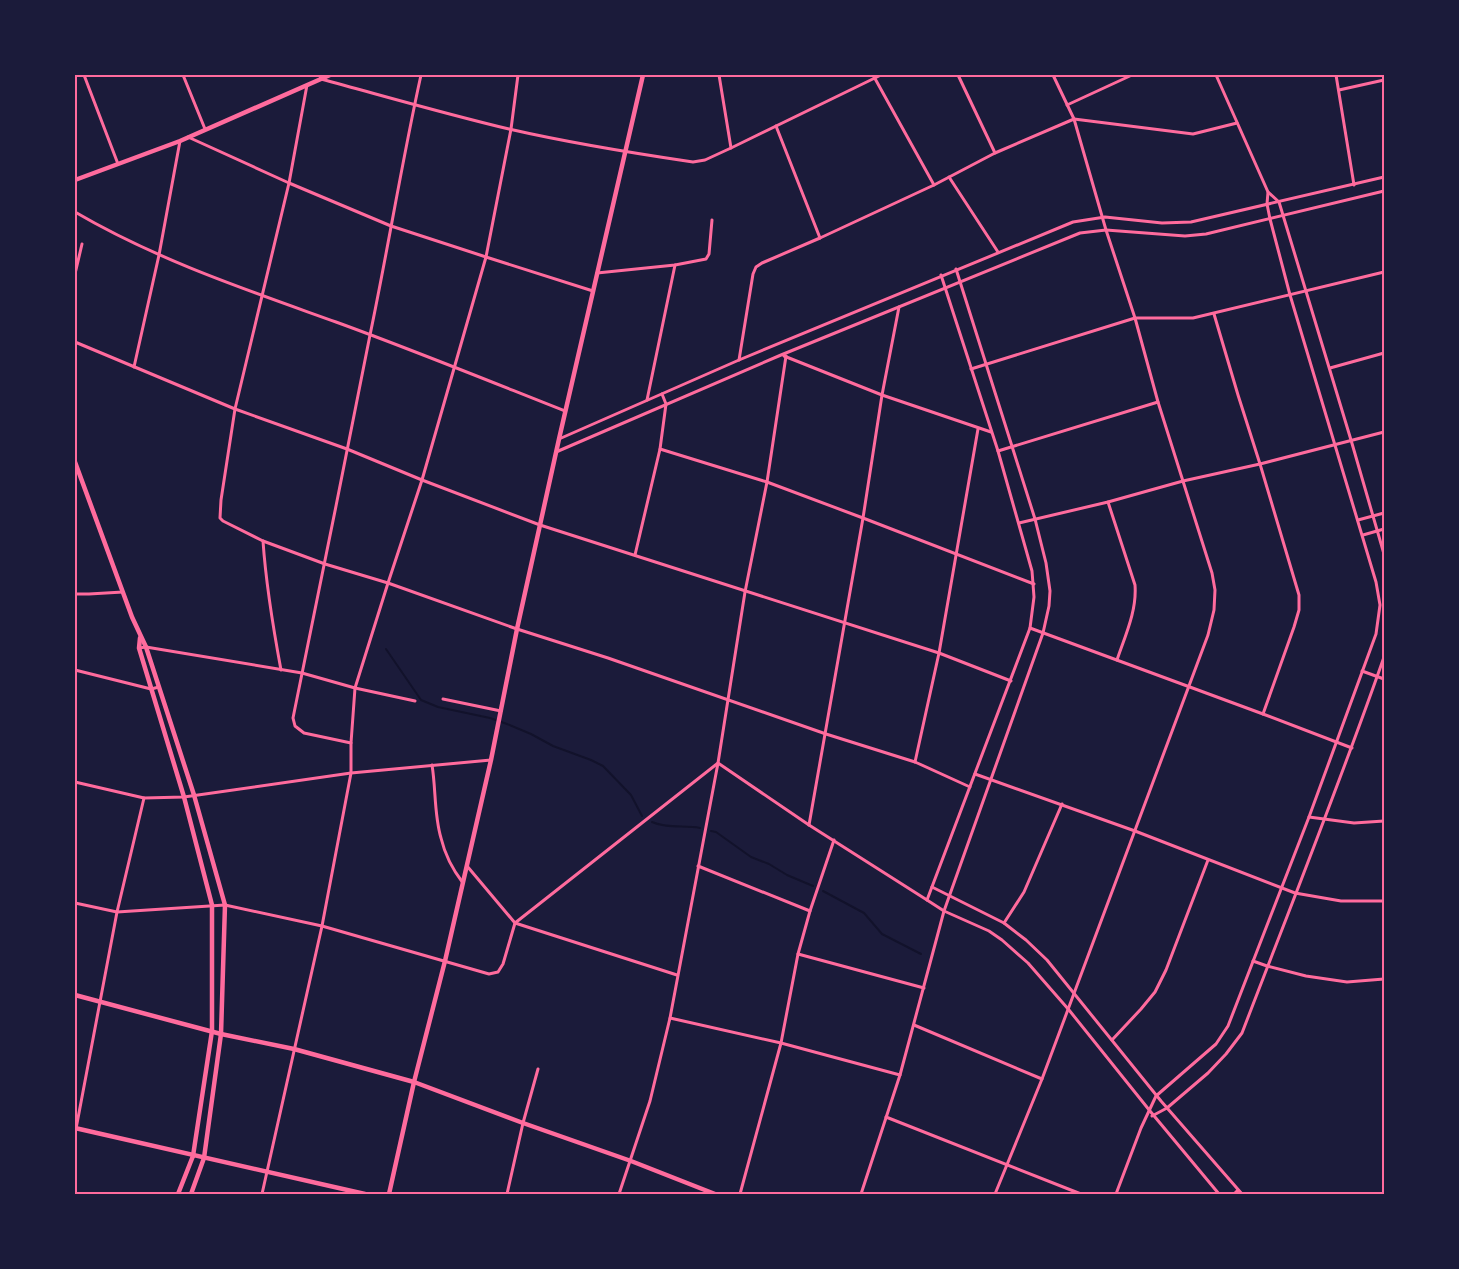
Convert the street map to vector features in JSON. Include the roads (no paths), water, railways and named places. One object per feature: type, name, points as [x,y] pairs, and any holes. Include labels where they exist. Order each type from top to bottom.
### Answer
[{"type":"main road","points":[[75,180],[188,137],[308,85],[320,77],[330,75]]},
{"type":"main road","points":[[390,1194],[414,1082],[463,884],[558,439],[643,75]]},
{"type":"main road","points":[[75,462],[160,687],[194,795],[224,905],[222,1034],[204,1158],[190,1194]]},
{"type":"main road","points":[[140,636],[139,648],[184,797],[212,905],[212,1031],[193,1156],[178,1194]]},
{"type":"main road","points":[[75,995],[222,1034],[294,1049],[414,1082],[716,1194]]},
{"type":"main road","points":[[75,1130],[365,1194]]},
{"type":"street","points":[[84,75],[118,164]]},
{"type":"street","points":[[184,75],[205,130]]},
{"type":"street","points":[[351,743],[304,733],[295,726],[293,718],[371,335],[421,75]]},
{"type":"street","points":[[262,1194],[322,926],[351,773],[355,688],[422,480],[486,257],[511,129],[518,75]]},
{"type":"street","points":[[719,75],[731,148]]},
{"type":"street","points":[[320,77],[415,105],[511,129],[624,152],[694,162],[705,160],[731,148],[881,75]]},
{"type":"street","points":[[958,75],[995,153]]},
{"type":"street","points":[[995,1194],[1075,993],[1208,635],[1214,610],[1215,590],[1212,574],[1158,402],[1135,318],[1102,217],[1074,119],[1052,75]]},
{"type":"street","points":[[1067,105],[1132,75]]},
{"type":"street","points":[[1216,75],[1268,192],[1279,202],[1352,440],[1384,554]]},
{"type":"street","points":[[1336,75],[1354,184]]},
{"type":"street","points":[[874,77],[934,185]]},
{"type":"street","points":[[1339,90],[1384,80]]},
{"type":"street","points":[[308,85],[289,183],[235,409],[220,516],[223,521],[263,541],[325,564],[388,583],[826,734],[915,762],[970,787]]},
{"type":"street","points":[[739,360],[753,274],[756,267],[762,262],[820,238],[934,185],[995,153],[1074,119],[1194,134],[1237,123]]},
{"type":"street","points":[[776,126],[820,238]]},
{"type":"street","points":[[188,137],[289,183],[391,226],[594,291]]},
{"type":"street","points":[[134,367],[159,255],[180,140]]},
{"type":"street","points":[[948,177],[998,252]]},
{"type":"street","points":[[558,439],[739,360],[1073,222],[1102,217],[1162,223],[1179,223],[1214,218],[1384,177]]},
{"type":"street","points":[[556,452],[945,287],[1080,233],[1106,230],[1185,236],[1206,234],[1384,191]]},
{"type":"street","points":[[1116,1194],[1141,1128],[1156,1096],[1216,1044],[1228,1026],[1309,817],[1376,634],[1380,605],[1376,582],[1290,295],[1270,219],[1267,204],[1268,192]]},
{"type":"street","points":[[75,212],[159,255],[565,411]]},
{"type":"street","points":[[597,273],[675,265],[706,259],[709,254],[712,220]]},
{"type":"street","points":[[75,274],[82,244]]},
{"type":"street","points":[[647,400],[675,265]]},
{"type":"street","points":[[861,1194],[900,1075],[944,911],[1043,633],[1049,606],[1050,591],[1046,563],[1035,519],[956,269]]},
{"type":"street","points":[[971,369],[1135,318],[1193,318],[1384,272]]},
{"type":"street","points":[[927,900],[1030,628],[1033,614],[1034,584],[998,451],[941,275]]},
{"type":"street","points":[[809,825],[863,518],[882,396],[899,307]]},
{"type":"street","points":[[1214,314],[1299,596],[1299,610],[1263,714]]},
{"type":"street","points":[[75,342],[235,409],[347,449],[540,525],[939,653],[1011,681]]},
{"type":"street","points":[[1330,368],[1384,353]]},
{"type":"street","points":[[783,356],[882,396],[991,432]]},
{"type":"street","points":[[619,1194],[650,1101],[670,1018],[718,763],[745,592],[767,482],[783,356]]},
{"type":"street","points":[[635,555],[660,449],[666,404],[662,394]]},
{"type":"street","points":[[998,451],[1158,402]]},
{"type":"street","points":[[915,762],[939,653],[978,429]]},
{"type":"street","points":[[1019,523],[1384,432]]},
{"type":"street","points":[[660,449],[767,482],[1034,584]]},
{"type":"street","points":[[1108,502],[1135,585],[1136,596],[1117,660]]},
{"type":"street","points":[[1358,520],[1384,513]]},
{"type":"street","points":[[1363,535],[1384,529]]},
{"type":"street","points":[[263,541],[265,577],[281,670]]},
{"type":"street","points":[[75,594],[123,592]]},
{"type":"street","points":[[1030,628],[1352,748]]},
{"type":"street","points":[[139,648],[146,647],[302,673],[355,688],[415,701]]},
{"type":"street","points":[[1147,1118],[1167,1108],[1208,1073],[1242,1033],[1352,748],[1384,656]]},
{"type":"street","points":[[75,670],[151,689],[160,687]]},
{"type":"street","points":[[1362,671],[1384,679]]},
{"type":"street","points":[[442,699],[500,714]]},
{"type":"street","points":[[75,782],[144,798],[184,797],[351,773],[491,760]]},
{"type":"street","points":[[718,763],[809,825],[944,911],[974,923],[1002,940],[1028,963],[1219,1194]]},
{"type":"street","points":[[75,903],[117,912],[224,905],[322,926],[489,974],[498,972],[503,964],[515,923],[718,763]]},
{"type":"street","points":[[432,765],[440,837],[447,856],[463,884]]},
{"type":"street","points":[[975,774],[1135,831],[1296,893],[1341,901],[1384,901]]},
{"type":"street","points":[[75,1130],[117,912],[144,798]]},
{"type":"street","points":[[1004,923],[1024,892],[1062,804]]},
{"type":"street","points":[[1309,817],[1354,823],[1384,822]]},
{"type":"street","points":[[740,1194],[781,1043],[798,954],[810,911],[834,840]]},
{"type":"street","points":[[1112,1040],[1141,1009],[1154,992],[1166,970],[1208,860]]},
{"type":"street","points":[[467,865],[515,923],[678,975]]},
{"type":"street","points":[[698,866],[810,911]]},
{"type":"street","points":[[932,887],[1004,923],[1047,960],[1156,1096],[1242,1194]]},
{"type":"street","points":[[798,954],[924,988]]},
{"type":"street","points":[[1253,961],[1306,976],[1347,982],[1384,979]]},
{"type":"street","points":[[670,1018],[781,1043],[900,1075]]},
{"type":"street","points":[[914,1025],[1042,1079]]},
{"type":"street","points":[[507,1194],[523,1123],[538,1069]]},
{"type":"street","points":[[886,1118],[1081,1194]]},
{"type":"street","points":[[1234,1194],[1238,1190]]},
{"type":"waterway","points":[[386,649],[421,700],[438,707],[490,718],[507,724],[553,746],[603,766],[631,795],[642,816]]},
{"type":"waterway","points":[[652,822],[670,826],[700,828]]},
{"type":"waterway","points":[[711,831],[716,832],[751,857],[813,886]]},
{"type":"waterway","points":[[823,891],[864,913],[882,934],[921,954]]}]
